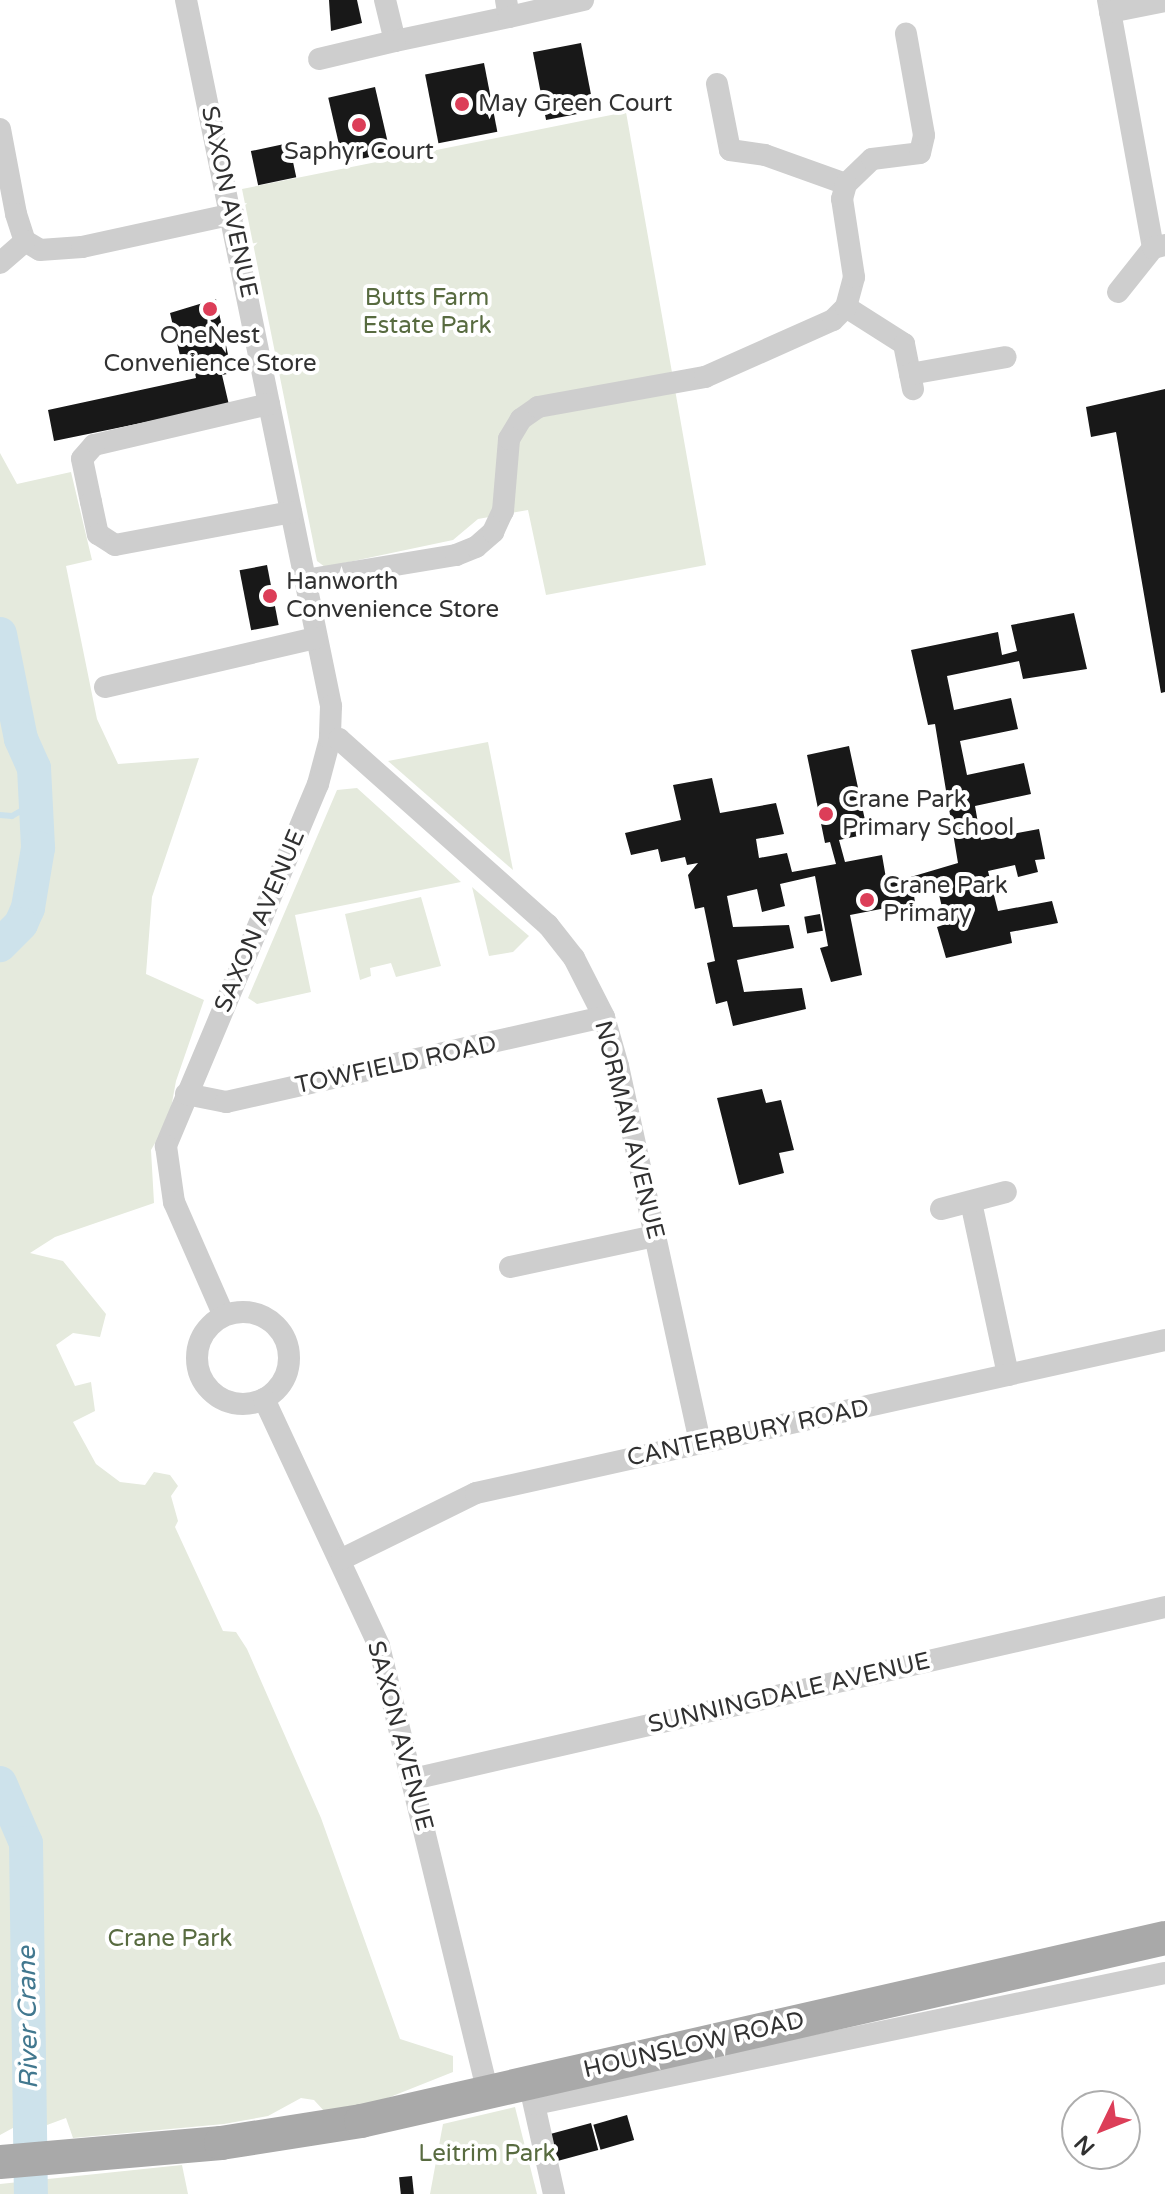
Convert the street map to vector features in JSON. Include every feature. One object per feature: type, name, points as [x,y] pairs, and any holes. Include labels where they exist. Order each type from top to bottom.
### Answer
[{"type":"main road","name":"HOUNSLOW ROAD","points":[[4,2161],[221,2143],[361,2121],[487,2090],[532,2093],[1165,1938]]},
{"type":"street","name":"SAXON AVENUE","points":[[186,0],[233,214],[315,638],[331,706],[330,739],[318,784],[166,1146],[167,1180],[224,1316]]},
{"type":"street","points":[[385,0],[395,41]]},
{"type":"street","points":[[319,59],[395,41],[508,8],[583,0]]},
{"type":"street","points":[[1118,292],[1159,246],[1109,6],[1165,1]]},
{"type":"street","points":[[305,580],[456,555],[476,547],[493,532],[503,511],[509,439],[521,419],[538,407],[720,372],[833,320],[846,307],[854,277],[842,199],[846,184],[872,159],[920,153],[924,135],[906,34]]},
{"type":"street","points":[[717,84],[722,153],[765,155],[846,184]]},
{"type":"street","points":[[0,129],[25,241],[40,250],[63,250],[233,214]]},
{"type":"street","points":[[0,263],[25,241]]},
{"type":"street","points":[[846,307],[904,344],[912,382],[1006,357]]},
{"type":"street","points":[[269,404],[94,445],[82,459],[98,534],[115,545],[291,512]]},
{"type":"street","points":[[105,687],[315,638]]},
{"type":"street","name":"NORMAN AVENUE","points":[[330,739],[339,739],[548,925],[574,958],[604,1017],[700,1443]]},
{"type":"street","name":"TOWFIELD ROAD","points":[[186,1094],[226,1102],[604,1017]]},
{"type":"street","points":[[941,1209],[1006,1192]]},
{"type":"street","points":[[971,1202],[1008,1375]]},
{"type":"street","points":[[510,1267],[655,1236]]},
{"type":"street","points":[[255,1314],[281,1333],[289,1361],[285,1376],[264,1399],[236,1404],[222,1399],[201,1378],[198,1350],[203,1336],[224,1316],[255,1314]]},
{"type":"street","name":"CANTERBURY ROAD","points":[[342,1559],[476,1493],[1165,1340]]},
{"type":"street","name":"SAXON AVENUE","points":[[264,1399],[342,1559],[379,1646],[487,2090]]},
{"type":"street","name":"SUNNINGDALE AVENUE","points":[[413,1779],[1165,1607]]},
{"type":"street","points":[[554,2194],[532,2093],[1165,1973]]},
{"type":"green space","name":"Butts Farm Estate Park","points":[[626,112],[706,565],[546,595],[528,510],[478,519],[453,540],[325,567],[317,561],[242,189]]},
{"type":"green space","name":"Crane Park","points":[[0,453],[17,484],[71,472],[92,560],[66,566],[97,719],[118,764],[199,758],[152,897],[146,974],[204,1000],[176,1081],[169,1119],[151,1150],[154,1203],[55,1237],[30,1253],[63,1261],[106,1314],[100,1337],[73,1333],[56,1345],[75,1386],[91,1382],[95,1411],[73,1422],[96,1464],[120,1482],[145,1485],[154,1472],[170,1475],[178,1486],[171,1496],[178,1521],[175,1527],[223,1631],[236,1632],[247,1649],[321,1818],[400,2039],[453,2056],[453,2072],[375,2103],[325,2112],[314,2100],[301,2098],[268,2116],[224,2124],[73,2138],[66,2118],[47,2125],[22,2123],[0,2135]]},
{"type":"green space","points":[[488,742],[513,870],[388,761]]},
{"type":"green space","points":[[357,788],[461,882],[295,915],[311,992],[257,1004],[248,998],[337,790]]},
{"type":"green space","points":[[472,887],[529,936],[513,952],[489,956]]},
{"type":"green space","points":[[421,897],[441,966],[396,977],[391,963],[370,968],[371,976],[360,980],[345,914]]},
{"type":"green space","name":"Leitrim Park","points":[[515,2107],[537,2194],[430,2194],[443,2124]]},
{"type":"green space","points":[[182,2165],[188,2194],[0,2194],[0,2184]]},
{"type":"building","points":[[329,0],[357,0],[362,23],[331,31]]},
{"type":"building","points":[[581,43],[594,111],[546,120],[533,52]]},
{"type":"building","name":"May Green Court","points":[[484,63],[497,132],[438,143],[425,74]]},
{"type":"building","name":"Saphyr Court","points":[[375,87],[390,152],[343,163],[328,98]]},
{"type":"building","points":[[289,143],[296,177],[258,185],[251,151]]},
{"type":"building","points":[[216,299],[232,373],[222,375],[229,405],[54,441],[48,410],[196,378],[192,358],[181,360],[170,313]]},
{"type":"building","points":[[1165,389],[1165,692],[1161,693],[1116,432],[1091,437],[1086,407]]},
{"type":"building","points":[[267,565],[279,625],[251,630],[240,570]]},
{"type":"building","points":[[1074,613],[1087,669],[1023,679],[1019,661],[947,676],[954,710],[1011,698],[1018,729],[960,741],[967,775],[1024,763],[1031,794],[975,806],[981,840],[1039,829],[1045,859],[1035,860],[1038,872],[1018,877],[1015,865],[988,871],[998,911],[1052,901],[1058,923],[1010,932],[1012,943],[946,958],[937,927],[946,924],[936,882],[913,888],[915,903],[906,906],[900,916],[891,907],[850,915],[862,975],[831,982],[820,948],[828,946],[815,876],[780,884],[785,906],[762,912],[757,889],[727,896],[733,927],[789,925],[794,948],[737,960],[744,992],[802,988],[806,1009],[733,1026],[727,1001],[716,1004],[707,963],[715,961],[704,907],[695,909],[688,875],[698,863],[687,865],[685,857],[661,862],[658,849],[631,855],[625,833],[681,820],[673,785],[712,778],[720,813],[776,803],[784,834],[756,839],[759,858],[787,853],[792,872],[836,864],[830,842],[825,843],[807,755],[849,746],[868,834],[839,840],[845,862],[882,855],[887,884],[958,863],[935,724],[928,725],[911,650],[998,632],[1002,655],[1017,651],[1011,625]]},
{"type":"building","points":[[820,914],[823,931],[807,934],[804,917]]},
{"type":"building","points":[[762,1089],[766,1103],[781,1100],[794,1150],[779,1153],[784,1173],[739,1185],[717,1098]]},
{"type":"building","points":[[627,2115],[634,2140],[601,2150],[593,2125]]},
{"type":"building","points":[[591,2123],[598,2150],[554,2162],[547,2135]]},
{"type":"building","points":[[412,2176],[414,2194],[401,2194],[399,2177]]},
{"type":"waterway","points":[[0,634],[21,739],[34,768],[38,848],[28,908],[21,924],[0,945]]},
{"type":"waterway","points":[[0,815],[12,816],[36,802]]},
{"type":"waterway","name":"River Crane","points":[[0,1783],[26,1843],[31,2194]]},
{"type":"place","name":"May Green Court","points":[[462,104]]},
{"type":"place","name":"Saphyr Court","points":[[359,125]]},
{"type":"place","name":"OneNest Convenience Store","points":[[210,309]]},
{"type":"place","name":"Hanworth Convenience Store","points":[[270,596]]},
{"type":"place","name":"Crane Park Primary School","points":[[826,814]]},
{"type":"place","name":"Crane Park Primary","points":[[867,900]]}]
